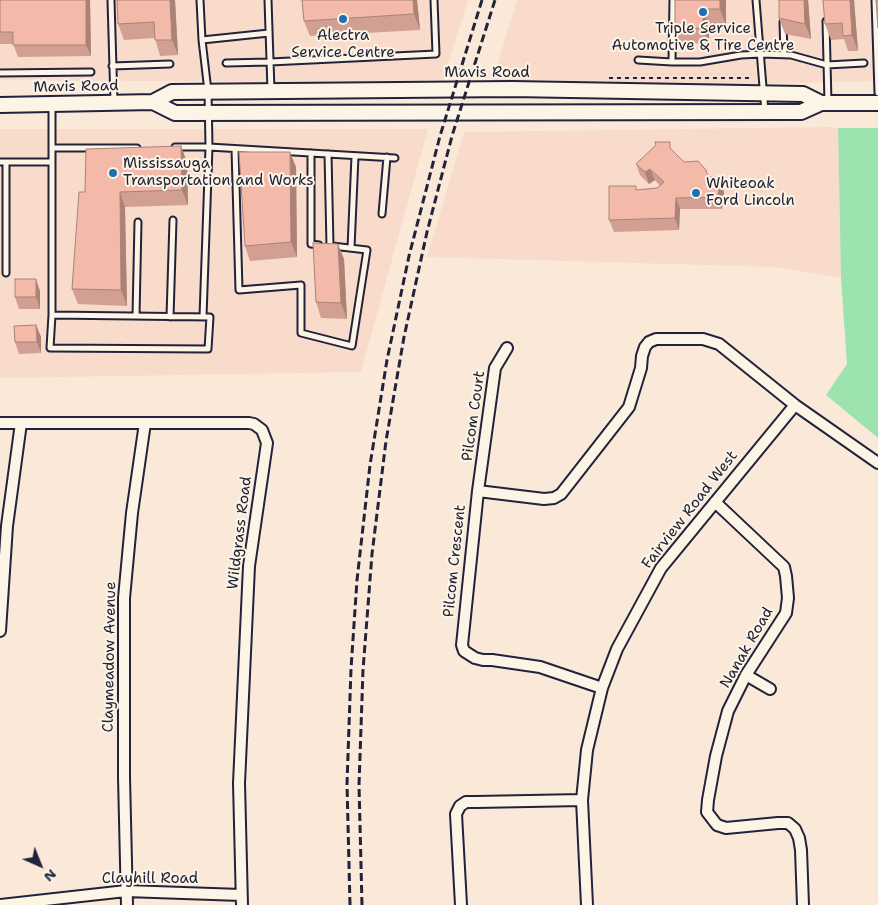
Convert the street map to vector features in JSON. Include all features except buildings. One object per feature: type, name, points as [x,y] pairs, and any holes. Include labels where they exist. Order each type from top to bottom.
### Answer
[{"type":"main road","name":"Mavis Road","points":[[153,102],[172,92],[512,89],[803,94],[824,103]]},
{"type":"main road","name":"Mavis Road","points":[[0,105],[153,102],[175,113],[801,112],[824,103],[878,103]]},
{"type":"street","name":"Pilcom Crescent","points":[[602,688],[540,667],[483,660],[475,658],[464,651],[462,641],[478,491],[544,499],[554,498],[561,494],[629,407],[641,368],[642,356],[649,342],[656,339],[703,339],[719,344],[795,405],[878,463]]},
{"type":"street","name":"Pilcom Court","points":[[478,491],[495,368],[507,348]]},
{"type":"street","name":"Fairview Road West","points":[[587,905],[582,800],[588,750],[602,688],[617,649],[661,568],[795,405]]},
{"type":"street","name":"Wildgrass Road","points":[[0,423],[249,423],[259,427],[266,438],[247,603],[238,801],[242,900]]},
{"type":"street","points":[[0,632],[2,545],[21,423]]},
{"type":"street","name":"Claymeadow Avenue","points":[[127,905],[124,777],[124,598],[131,520],[145,423]]},
{"type":"street","name":"Nanak Road","points":[[715,502],[784,567],[788,598],[786,613],[746,675],[728,711],[718,747],[707,812],[717,825],[726,828],[788,823],[795,829],[801,850],[803,905]]},
{"type":"street","points":[[746,675],[770,689]]},
{"type":"street","points":[[460,905],[456,814],[460,806],[466,802],[582,800]]},
{"type":"street","name":"Clayhill Road","points":[[0,905],[126,892],[242,900]]},
{"type":"lane","points":[[111,0],[114,102]]},
{"type":"lane","points":[[200,0],[202,40],[208,91],[209,147],[203,317]]},
{"type":"lane","points":[[268,0],[270,91]]},
{"type":"lane","points":[[226,62],[270,62],[436,54],[434,0]]},
{"type":"lane","points":[[672,62],[673,0]]},
{"type":"lane","points":[[756,0],[766,112]]},
{"type":"lane","points":[[875,0],[878,94]]},
{"type":"lane","points":[[783,16],[784,54]]},
{"type":"lane","points":[[824,103],[827,64],[826,18]]},
{"type":"lane","points":[[202,40],[269,32]]},
{"type":"lane","points":[[638,60],[700,62],[740,55],[784,54],[827,64],[864,63]]},
{"type":"lane","points":[[112,66],[170,64]]},
{"type":"lane","points":[[0,73],[91,72]]},
{"type":"lane","points":[[52,104],[52,315],[50,348],[208,349],[210,317],[52,315]]},
{"type":"lane","points":[[170,148],[209,147],[395,158]]},
{"type":"lane","points":[[52,148],[140,148]]},
{"type":"lane","points":[[235,149],[239,290],[301,285],[301,333],[352,346],[367,250],[312,244],[311,153]]},
{"type":"lane","points":[[328,154],[330,246]]},
{"type":"lane","points":[[351,248],[355,156]]},
{"type":"lane","points":[[382,214],[387,158]]},
{"type":"lane","points":[[0,263],[6,273],[3,162],[52,162]]},
{"type":"lane","points":[[170,317],[173,220]]},
{"type":"lane","points":[[136,316],[138,222]]},
{"type":"path","points":[[609,78],[752,78]]},
{"type":"shaded area","points":[[0,0],[468,0],[442,83],[0,80]]},
{"type":"shaded area","points":[[517,0],[878,0],[878,81],[489,91]]},
{"type":"shaded area","points":[[838,128],[841,278],[776,267],[427,257],[464,132]]},
{"type":"shaded area","points":[[0,129],[428,129],[361,372],[0,378]]},
{"type":"green space","points":[[838,128],[878,128],[878,438],[826,395],[847,364],[841,278]]},
{"type":"railway","points":[[350,905],[347,784],[351,669],[357,580],[370,465],[387,360],[409,256],[440,136],[482,0]]},
{"type":"railway","points":[[362,905],[359,785],[363,670],[372,554],[386,441],[404,337],[427,232],[452,136],[495,0]]},
{"type":"place","name":"Triple Service Automotive & Tire Centre","points":[[703,12]]},
{"type":"place","name":"Alectra Service Centre","points":[[343,19]]},
{"type":"place","name":"Mississauga Transportation and Works","points":[[113,173]]},
{"type":"place","name":"Whiteoak Ford Lincoln","points":[[696,193]]}]
